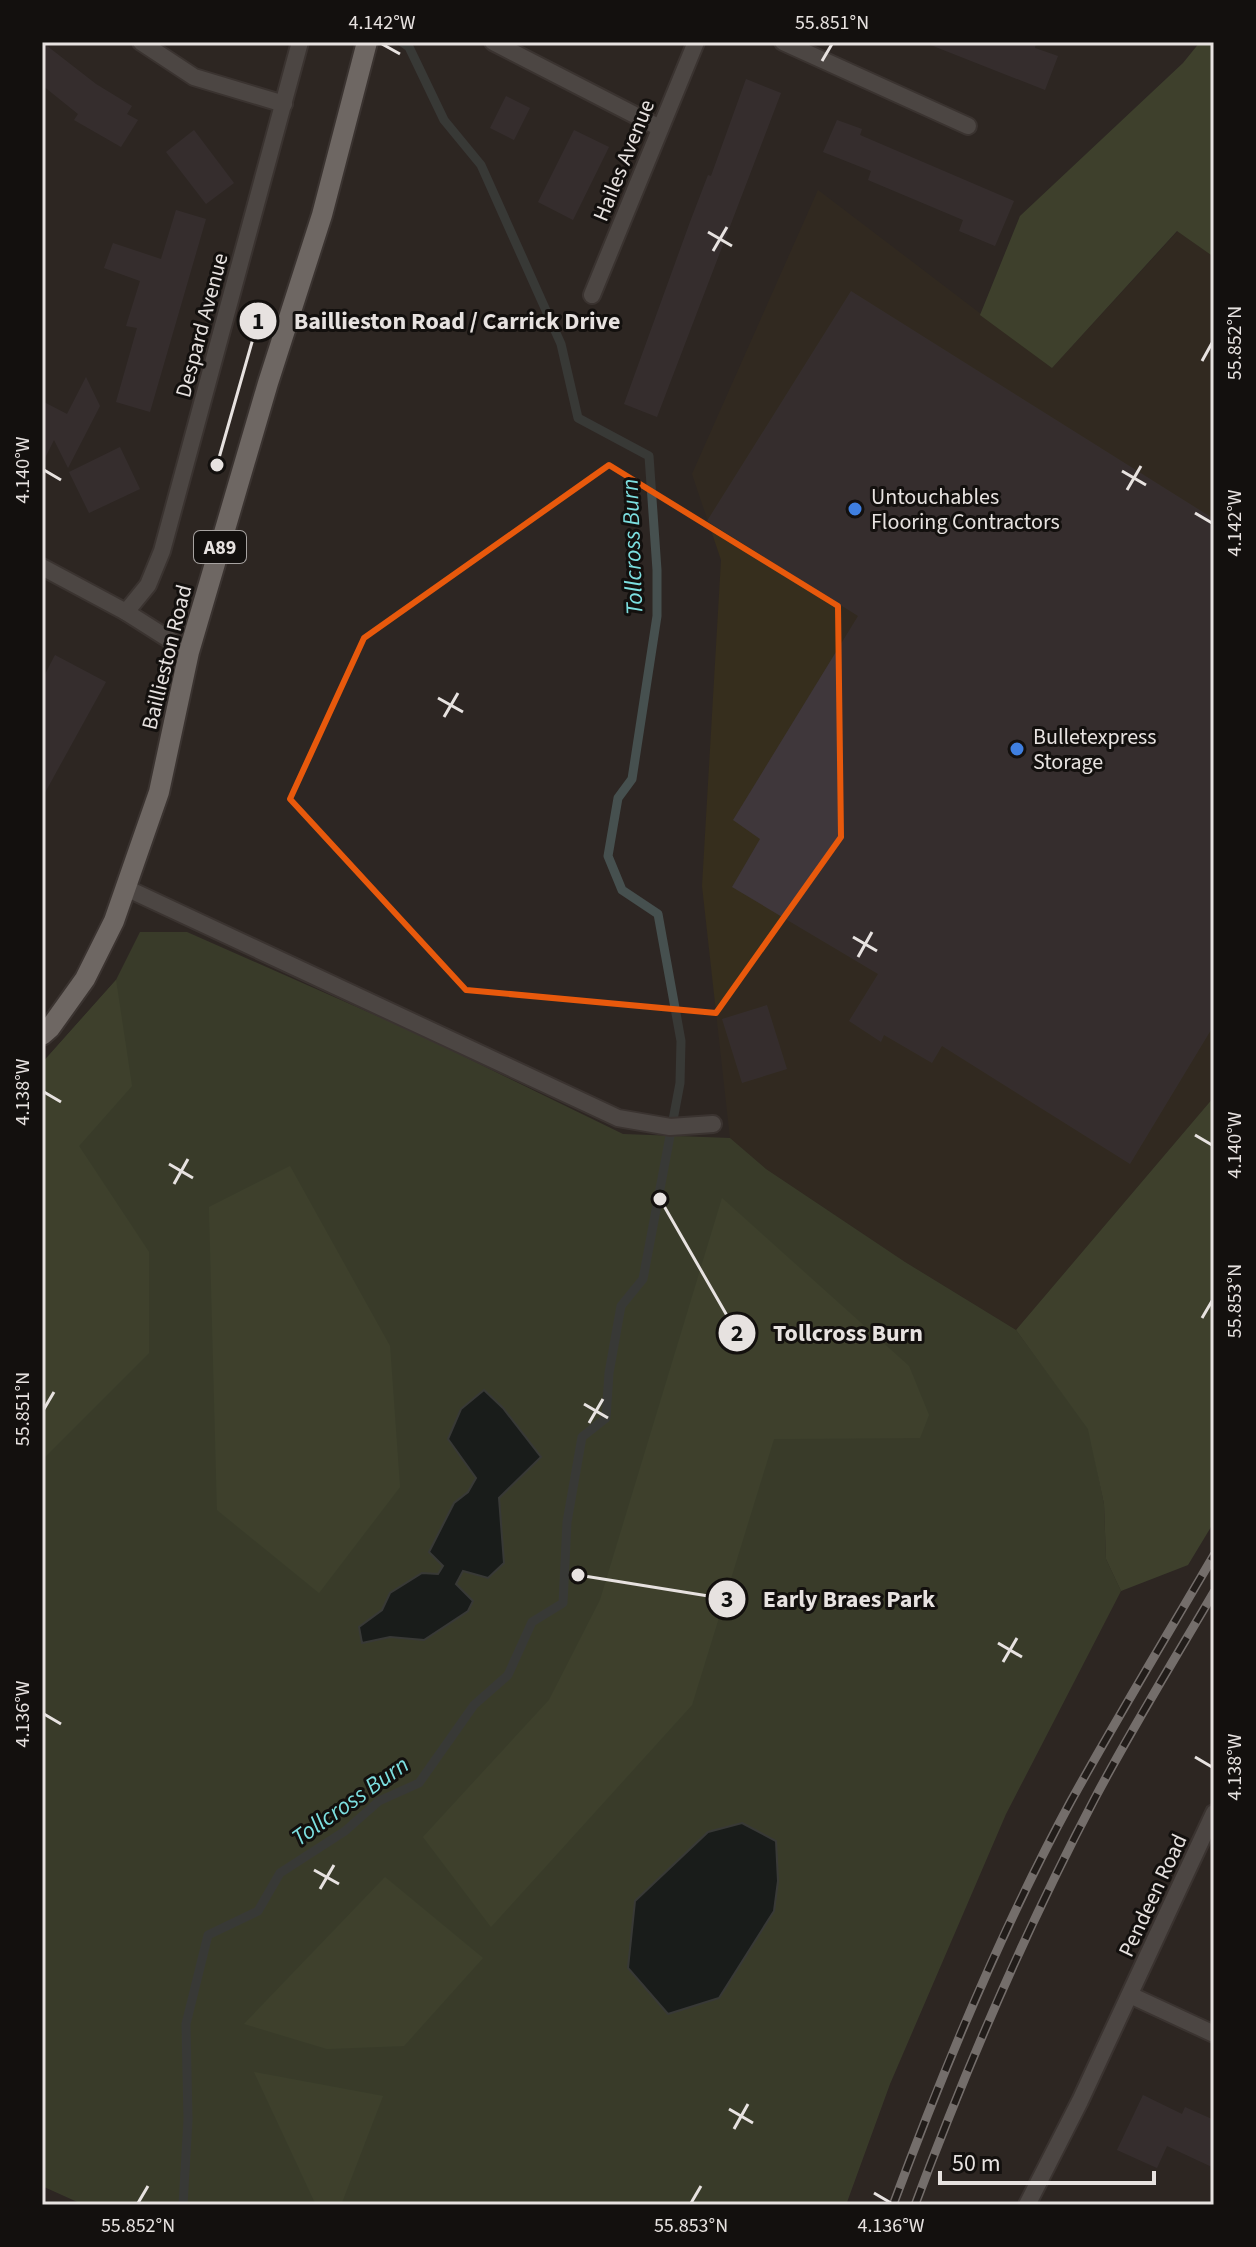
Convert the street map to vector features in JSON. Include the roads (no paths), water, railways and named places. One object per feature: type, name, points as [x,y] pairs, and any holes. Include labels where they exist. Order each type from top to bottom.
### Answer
[{"type":"main road","name":"Baillieston Road","points":[[42,1035],[85,979],[114,921],[159,792],[189,652],[268,383],[322,215],[367,42]]},
{"type":"street","points":[[141,42],[194,77],[284,104]]},
{"type":"street","name":"Despard Avenue","points":[[126,612],[148,585],[159,561],[300,42]]},
{"type":"street","points":[[493,42],[660,128]]},
{"type":"street","name":"Hailes Avenue","points":[[592,295],[696,42]]},
{"type":"street","points":[[783,42],[968,126]]},
{"type":"street","points":[[42,567],[126,612],[189,652]]},
{"type":"street","points":[[126,888],[618,1118],[670,1127],[713,1124]]},
{"type":"street","name":"Pendeen Road","points":[[1027,2205],[1080,2101],[1214,1813]]},
{"type":"street","points":[[1130,1995],[1214,2034]]},
{"type":"waterway","name":"Tollcross Burn","points":[[183,2205],[188,2120],[186,2024],[208,1935],[258,1911],[280,1873],[345,1831],[379,1801],[419,1783],[474,1705],[508,1675],[532,1622],[563,1603],[567,1522],[582,1437],[606,1418],[609,1373],[621,1306],[643,1279],[680,1083],[681,1041],[658,914],[622,890],[608,856],[618,798],[632,779],[657,616],[649,456],[578,418],[561,344],[481,165],[444,120],[409,47],[402,42]]},
{"type":"railway","points":[[893,2205],[953,2051],[997,1949],[1045,1850],[1088,1770],[1214,1555]]},
{"type":"railway","points":[[915,2205],[955,2101],[1045,1897],[1109,1772],[1214,1592]]},
{"type":"place","name":"Baillieston Road / Carrick Drive","points":[[217,465]]},
{"type":"place","name":"Untouchables Flooring Contractors","points":[[855,509]]},
{"type":"place","name":"Bulletexpress Storage","points":[[1017,749]]},
{"type":"place","name":"Tollcross Burn","points":[[660,1199]]},
{"type":"place","name":"Early Braes Park","points":[[578,1575]]}]
